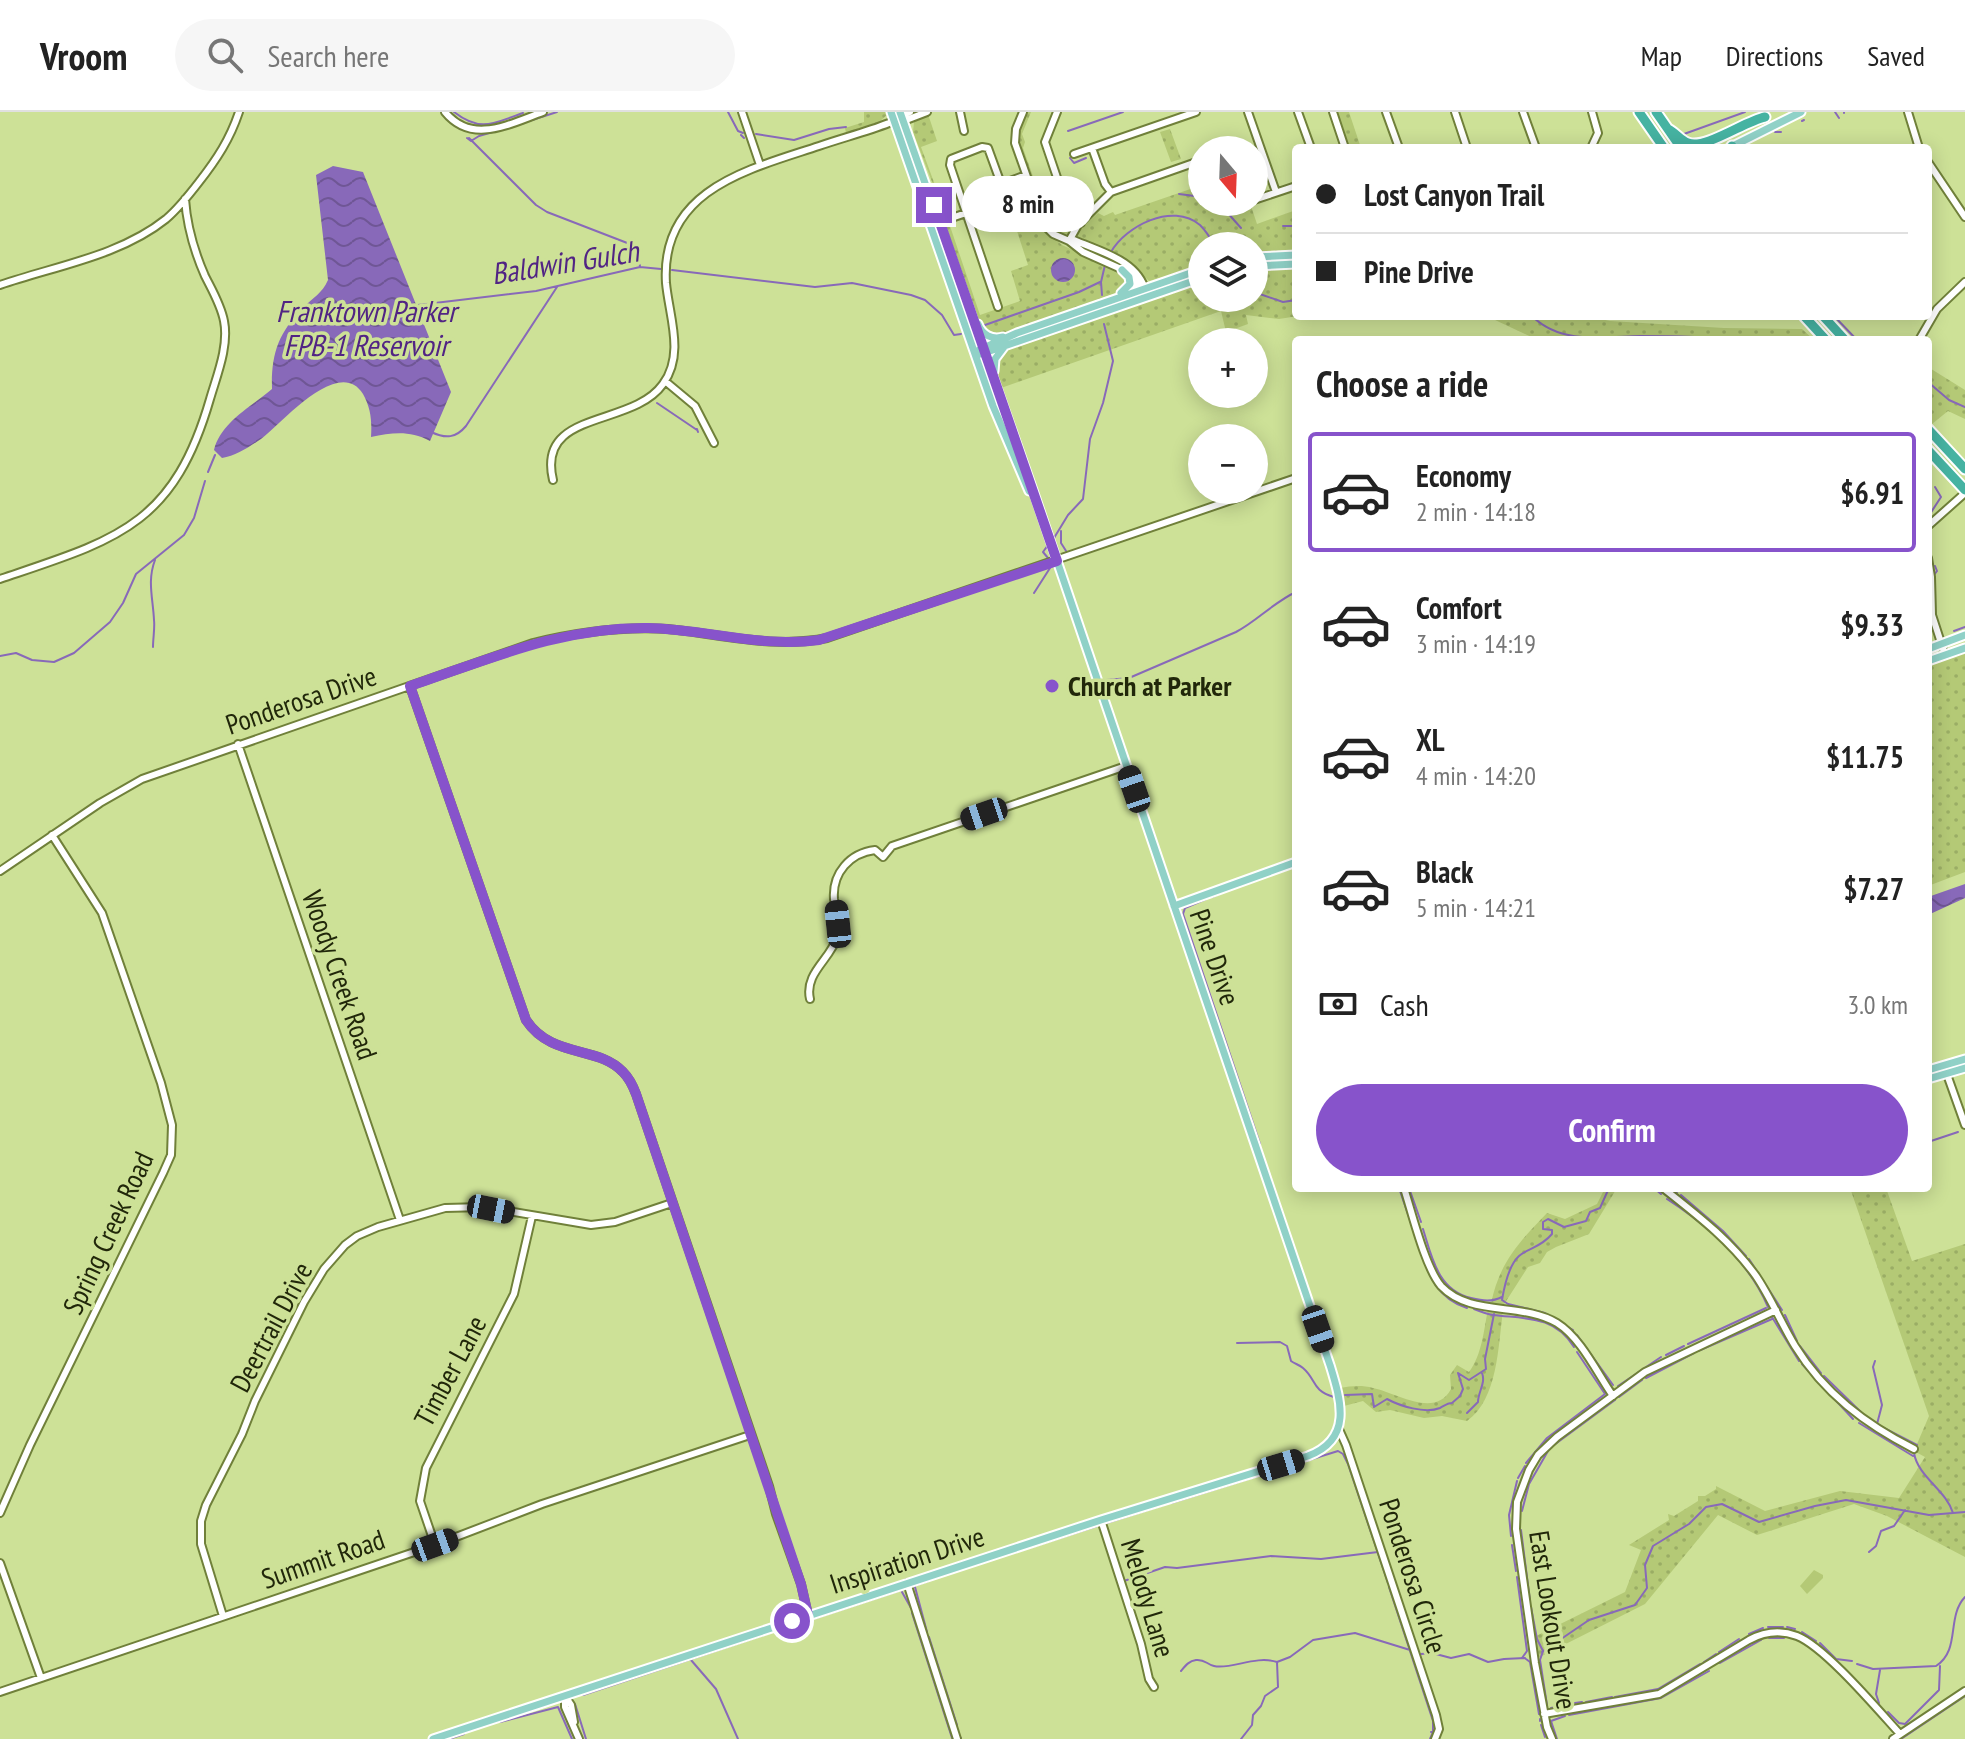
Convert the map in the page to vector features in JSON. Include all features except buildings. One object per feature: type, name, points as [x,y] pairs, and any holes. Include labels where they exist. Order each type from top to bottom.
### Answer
[{"type":"highway","points":[[1636,112],[1655,144]]},
{"type":"highway","points":[[1636,112],[1661,144]]},
{"type":"highway","points":[[1656,112],[1678,144]]},
{"type":"highway","points":[[1668,129],[1687,143],[1701,144],[1751,120],[1765,117]]},
{"type":"highway","points":[[1808,320],[1822,336]]},
{"type":"highway","points":[[1827,320],[1841,336]]},
{"type":"highway","points":[[1932,433],[1965,469]]},
{"type":"highway","points":[[1932,455],[1965,492]]},
{"type":"main road","name":"Pine Drive","points":[[891,112],[900,118],[1001,396],[1335,1382],[1340,1405],[1338,1427]]},
{"type":"main road","points":[[1711,144],[1775,112]]},
{"type":"main road","points":[[1737,144],[1801,112]]},
{"type":"main road","name":"Pine Drive","points":[[900,118],[974,354],[998,419],[1036,503]]},
{"type":"main road","points":[[1268,256],[1292,255]]},
{"type":"main road","points":[[1268,265],[1292,264]]},
{"type":"main road","points":[[1095,306],[1098,301],[1128,288],[1129,278],[1122,270]]},
{"type":"main road","points":[[984,350],[1004,347],[1084,319],[1188,275]]},
{"type":"main road","points":[[965,293],[983,333],[997,338],[1095,306],[1188,281]]},
{"type":"main road","points":[[974,354],[1017,333]]},
{"type":"main road","points":[[1001,396],[993,367],[1004,347]]},
{"type":"main road","points":[[1932,647],[1965,635]]},
{"type":"main road","points":[[1932,660],[1965,648]]},
{"type":"main road","points":[[1174,906],[1292,863]]},
{"type":"main road","points":[[1932,1077],[1965,1059]]},
{"type":"main road","points":[[1932,1070],[1965,1068]]},
{"type":"main road","name":"Inspiration Drive","points":[[433,1739],[1101,1520],[1311,1455],[1330,1443],[1338,1427]]},
{"type":"street","points":[[0,285],[121,245],[160,224],[185,199],[224,149],[239,112]]},
{"type":"street","points":[[445,112],[462,127],[480,131],[543,112]]},
{"type":"street","points":[[742,112],[760,165]]},
{"type":"street","points":[[900,118],[910,112]]},
{"type":"street","points":[[553,480],[549,458],[558,439],[573,429],[638,406],[665,381],[675,349],[666,283],[668,256],[688,211],[708,191],[726,179],[760,165],[900,118],[927,112]]},
{"type":"street","points":[[960,112],[964,131]]},
{"type":"street","points":[[1023,112],[1015,138],[1044,225],[1054,235],[1069,241],[1070,245],[1135,270],[1144,292]]},
{"type":"street","points":[[1057,112],[1045,141],[1067,205],[1081,223]]},
{"type":"street","points":[[1074,154],[1196,112]]},
{"type":"street","points":[[1248,112],[1276,192]]},
{"type":"street","points":[[1298,112],[1310,144]]},
{"type":"street","points":[[1333,112],[1344,144]]},
{"type":"street","points":[[1386,112],[1398,144]]},
{"type":"street","points":[[1455,112],[1466,144]]},
{"type":"street","points":[[1523,112],[1535,144]]},
{"type":"street","points":[[1592,112],[1598,131],[1593,144]]},
{"type":"street","points":[[1908,112],[1918,144]]},
{"type":"street","points":[[998,307],[950,165],[952,158],[986,146],[1016,225]]},
{"type":"street","points":[[1092,148],[1105,185],[1111,192]]},
{"type":"street","points":[[1069,241],[1081,223],[1111,192],[1188,165]]},
{"type":"street","points":[[1932,168],[1965,217]]},
{"type":"street","points":[[1002,184],[1026,175]]},
{"type":"street","points":[[1268,195],[1292,187]]},
{"type":"street","points":[[0,579],[87,550],[115,536],[144,516],[161,499],[187,460],[209,401],[223,349],[225,328],[194,250],[185,199]]},
{"type":"street","points":[[940,222],[966,213]]},
{"type":"street","points":[[1113,262],[1132,275],[1144,292]]},
{"type":"street","points":[[1932,318],[1965,282]]},
{"type":"street","points":[[665,381],[695,406],[714,443]]},
{"type":"street","name":"Ponderosa Drive","points":[[0,871],[142,779],[533,643],[597,630],[662,629],[785,643],[819,640],[1292,479]]},
{"type":"street","points":[[1932,522],[1965,492]]},
{"type":"street","points":[[1932,613],[1945,655]]},
{"type":"street","points":[[410,686],[521,1011],[543,1038],[608,1063],[625,1074],[640,1103],[799,1575],[808,1615]]},
{"type":"street","name":"Woody Creek Road","points":[[238,744],[400,1220]]},
{"type":"street","points":[[810,999],[809,982],[836,940],[835,883],[851,858],[875,850],[883,857],[892,846],[1126,766]]},
{"type":"street","name":"Spring Creek Road","points":[[0,1513],[30,1445],[158,1185],[172,1144],[169,1108],[102,912],[52,835]]},
{"type":"street","points":[[1946,1070],[1965,1125]]},
{"type":"street","points":[[1405,1192],[1430,1267],[1444,1288],[1465,1301],[1536,1314],[1558,1324],[1572,1337],[1613,1396]]},
{"type":"street","points":[[1668,1192],[1729,1243],[1756,1276],[1798,1351],[1833,1394],[1871,1426],[1914,1449]]},
{"type":"street","name":"Deertrail Drive","points":[[223,1616],[201,1544],[201,1521],[210,1495],[242,1434],[296,1315],[318,1277],[351,1240],[365,1232],[431,1211],[471,1206],[571,1223],[602,1224],[672,1203]]},
{"type":"street","name":"Timber Lane","points":[[435,1545],[420,1501],[426,1467],[514,1294],[532,1216]]},
{"type":"street","name":"East Lookout Drive","points":[[1552,1739],[1544,1714],[1516,1529],[1517,1502],[1527,1473],[1542,1451],[1565,1431],[1654,1367],[1776,1310]]},
{"type":"street","name":"Ponderosa Circle","points":[[1338,1427],[1436,1715],[1439,1729],[1435,1739]]},
{"type":"street","name":"Summit Road","points":[[0,1692],[750,1435]]},
{"type":"street","name":"Melody Lane","points":[[1101,1520],[1154,1687]]},
{"type":"street","points":[[0,1563],[41,1678]]},
{"type":"street","points":[[907,1583],[957,1739]]},
{"type":"street","points":[[1544,1714],[1656,1695],[1749,1640],[1764,1634],[1781,1633],[1797,1636],[1817,1648],[1900,1734]]},
{"type":"street","points":[[1893,1739],[1965,1691]]},
{"type":"street","points":[[565,1696],[571,1705],[579,1739]]},
{"type":"green space","points":[[864,112],[887,112],[887,115],[879,122],[846,133],[845,128],[864,122]]},
{"type":"green space","points":[[1026,112],[1031,112],[1022,134],[1025,142],[1023,148],[1047,216],[1057,229],[1064,232],[1075,220],[1068,235],[1055,232],[1046,222],[1019,144],[1018,131]]},
{"type":"green space","points":[[1336,112],[1349,112],[1360,144],[1347,144]]},
{"type":"green space","points":[[928,114],[937,141],[921,147],[946,215],[941,214],[913,132],[914,122]]},
{"type":"green space","points":[[1170,129],[1181,159],[1171,162],[1160,132]]},
{"type":"green space","points":[[1188,190],[1188,216],[1254,216],[1257,224],[1292,211],[1292,252],[1268,253],[1268,232],[1188,232],[1188,270],[1149,281],[1128,261],[1077,236],[1079,230],[1098,213],[1104,216],[1113,212],[1115,215]]},
{"type":"green space","points":[[1037,220],[1062,245],[1123,273],[1127,283],[1121,291],[1001,336],[992,335],[980,325],[946,226],[949,223],[980,315],[1020,301],[1011,271],[1028,265],[1016,228]]},
{"type":"green space","points":[[1292,266],[1292,317],[1279,319],[1246,315],[1248,324],[1225,328],[1221,312],[1268,312],[1268,268]]},
{"type":"green space","points":[[1188,287],[1188,312],[1218,312],[1001,388],[996,364],[1008,349]]},
{"type":"green space","points":[[1495,320],[1605,320],[1724,328],[1802,329],[1810,336],[1529,336]]},
{"type":"green space","points":[[1932,369],[1965,390],[1965,419],[1948,411],[1932,424]]},
{"type":"green space","points":[[1965,651],[1965,872],[1932,884],[1932,663]]},
{"type":"green space","points":[[1603,1192],[1615,1192],[1589,1234],[1547,1252],[1540,1263],[1528,1267],[1503,1306],[1491,1304],[1505,1265],[1547,1213],[1565,1219],[1597,1204]]},
{"type":"green space","points":[[1851,1192],[1887,1192],[1912,1261],[1965,1244],[1965,1557],[1887,1516],[1854,1504],[1757,1535],[1718,1515],[1645,1604],[1538,1658],[1534,1637],[1625,1592],[1641,1550],[1629,1545],[1669,1520],[1668,1514],[1674,1516],[1698,1501],[1698,1496],[1705,1496],[1716,1489],[1716,1486],[1765,1511],[1840,1491],[1899,1498],[1925,1457],[1914,1451],[1929,1416]]},
{"type":"green space","points":[[1488,1309],[1503,1311],[1495,1371],[1485,1399],[1467,1421],[1442,1416],[1424,1418],[1390,1410],[1376,1412],[1363,1401],[1344,1406],[1340,1388],[1352,1386],[1373,1388],[1415,1402],[1435,1402],[1444,1398],[1451,1389],[1450,1375],[1457,1365],[1469,1372],[1477,1358]]},
{"type":"green space","points":[[1814,1570],[1823,1578],[1807,1594],[1800,1586]]},
{"type":"water","name":"Franktown Parker FPB-1 Reservoir","points":[[333,166],[363,172],[451,392],[430,441],[408,434],[371,437],[370,415],[363,394],[353,384],[340,382],[310,396],[252,445],[222,458],[214,450],[223,431],[272,389],[275,355],[287,326],[328,280],[316,175]]},
{"type":"water","points":[[1063,258],[1071,262],[1075,270],[1071,278],[1063,282],[1055,278],[1051,270],[1055,262]]},
{"type":"water","points":[[1965,884],[1965,898],[1932,913],[1932,896]]},
{"type":"waterway","points":[[454,112],[480,124],[496,123],[523,113]]},
{"type":"waterway","points":[[529,121],[557,112]]},
{"type":"waterway","points":[[728,112],[738,131],[743,133]]},
{"type":"waterway","points":[[1068,131],[1123,112]]},
{"type":"waterway","points":[[1684,134],[1745,112]]},
{"type":"waterway","points":[[1835,112],[1839,118]]},
{"type":"waterway","points":[[467,138],[471,141],[524,123]]},
{"type":"waterway","points":[[756,134],[794,140],[846,127]]},
{"type":"waterway","points":[[1775,132],[1781,132]]},
{"type":"waterway","points":[[741,135],[744,138]]},
{"type":"waterway","points":[[469,138],[536,205],[635,246],[640,266]]},
{"type":"waterway","points":[[1074,157],[1085,153]]},
{"type":"waterway","points":[[1070,158],[1074,163],[1086,158]]},
{"type":"waterway","points":[[1179,194],[1188,195]]},
{"type":"waterway","points":[[1230,216],[1241,228]]},
{"type":"waterway","name":"Baldwin Gulch","points":[[1111,252],[1138,226],[1163,217],[1189,218],[1206,232]]},
{"type":"waterway","points":[[1283,226],[1292,226]]},
{"type":"waterway","name":"Baldwin Gulch","points":[[1102,295],[1105,265]]},
{"type":"waterway","name":"Baldwin Gulch","points":[[418,305],[536,291],[640,267],[661,269]]},
{"type":"waterway","name":"Baldwin Gulch","points":[[672,270],[815,287],[852,283],[911,295],[925,300],[942,315],[954,335],[961,334]]},
{"type":"waterway","name":"Baldwin Gulch","points":[[985,325],[1100,282]]},
{"type":"waterway","points":[[431,432],[450,436],[466,426],[557,287]]},
{"type":"waterway","name":"Baldwin Gulch","points":[[1268,297],[1283,302],[1292,301]]},
{"type":"waterway","name":"Baldwin Gulch","points":[[1537,320],[1556,332],[1576,336]]},
{"type":"waterway","points":[[1838,320],[1853,336]]},
{"type":"waterway","points":[[1054,538],[1068,515],[1083,499],[1090,439],[1113,361],[1104,324]]},
{"type":"waterway","name":"Baldwin Gulch","points":[[1640,336],[1665,336]]},
{"type":"waterway","name":"Baldwin Gulch","points":[[1932,385],[1949,400],[1965,407]]},
{"type":"waterway","points":[[657,403],[697,430]]},
{"type":"waterway","name":"Baldwin Gulch","points":[[208,472],[215,455]]},
{"type":"waterway","name":"Baldwin Gulch","points":[[0,656],[16,653],[32,660],[54,662],[74,653],[110,622],[136,574],[184,535],[194,518],[205,481]]},
{"type":"waterway","points":[[1932,511],[1941,497],[1935,487]]},
{"type":"waterway","points":[[1061,531],[1061,543],[1068,554]]},
{"type":"waterway","points":[[1048,545],[1043,552],[1048,558]]},
{"type":"waterway","points":[[153,647],[151,582],[155,560]]},
{"type":"waterway","points":[[1934,575],[1937,571],[1935,566]]},
{"type":"waterway","points":[[1034,593],[1050,568]]},
{"type":"waterway","points":[[1106,680],[1129,678],[1236,632],[1292,594]]},
{"type":"waterway","points":[[1954,631],[1965,627]]},
{"type":"waterway","points":[[1231,889],[1292,867]]},
{"type":"waterway","points":[[1212,897],[1225,891]]},
{"type":"waterway","points":[[1206,899],[1185,908],[1183,914],[1260,1144]]},
{"type":"waterway","points":[[1932,1141],[1958,1132]]},
{"type":"waterway","points":[[1400,1192],[1414,1232]]},
{"type":"waterway","points":[[1410,1192],[1421,1222]]},
{"type":"waterway","points":[[1502,1300],[1515,1260],[1552,1234],[1552,1230],[1543,1229],[1543,1222],[1548,1219],[1564,1227],[1586,1221],[1590,1212],[1600,1208],[1607,1192]]},
{"type":"waterway","points":[[1681,1195],[1723,1231],[1746,1256]]},
{"type":"waterway","points":[[1667,1199],[1725,1246],[1750,1275],[1768,1307]]},
{"type":"waterway","points":[[1423,1229],[1438,1271],[1451,1288],[1480,1300],[1502,1297]]},
{"type":"waterway","points":[[1420,1249],[1441,1292],[1467,1308]]},
{"type":"waterway","points":[[1749,1259],[1782,1310]]},
{"type":"waterway","points":[[1502,1300],[1545,1313],[1573,1330]]},
{"type":"waterway","points":[[1688,1344],[1766,1308]]},
{"type":"waterway","points":[[1474,1309],[1491,1315],[1538,1320],[1557,1329],[1574,1347]]},
{"type":"waterway","points":[[1345,1395],[1372,1394],[1374,1407],[1387,1399],[1420,1410],[1434,1410],[1452,1403],[1463,1389],[1458,1373],[1469,1380],[1486,1369],[1485,1359],[1494,1314]]},
{"type":"waterway","points":[[1785,1315],[1797,1341]]},
{"type":"waterway","points":[[1772,1317],[1799,1361]]},
{"type":"waterway","points":[[1698,1351],[1772,1319]]},
{"type":"waterway","points":[[1577,1335],[1613,1385]]},
{"type":"waterway","points":[[1237,1343],[1280,1342],[1287,1346],[1291,1361],[1303,1368],[1321,1391],[1334,1397]]},
{"type":"waterway","points":[[1666,1355],[1684,1346]]},
{"type":"waterway","points":[[1800,1346],[1821,1373]]},
{"type":"waterway","points":[[1526,1463],[1547,1438],[1605,1394],[1577,1352]]},
{"type":"waterway","points":[[1646,1378],[1694,1353]]},
{"type":"waterway","points":[[1618,1386],[1661,1357]]},
{"type":"waterway","points":[[1875,1361],[1873,1367],[1882,1405],[1877,1424]]},
{"type":"waterway","points":[[1802,1364],[1853,1419]]},
{"type":"waterway","points":[[1467,1413],[1478,1402],[1482,1373]]},
{"type":"waterway","points":[[1824,1376],[1866,1417]]},
{"type":"waterway","points":[[1619,1397],[1642,1380]]},
{"type":"waterway","points":[[1554,1445],[1615,1400]]},
{"type":"waterway","points":[[1859,1423],[1913,1456]]},
{"type":"waterway","points":[[1878,1425],[1917,1445]]},
{"type":"waterway","points":[[1171,1503],[1338,1451],[1348,1464],[1388,1583]]},
{"type":"waterway","points":[[1522,1511],[1529,1484],[1548,1451]]},
{"type":"waterway","points":[[1914,1453],[1921,1469],[1945,1497],[1953,1513]]},
{"type":"waterway","points":[[1518,1478],[1525,1466]]},
{"type":"waterway","points":[[1511,1536],[1509,1515],[1517,1481]]},
{"type":"waterway","points":[[1542,1652],[1589,1620],[1635,1605],[1647,1588],[1645,1565],[1653,1546],[1689,1524],[1706,1507],[1722,1504],[1759,1522],[1846,1500],[1929,1515],[1965,1512]]},
{"type":"waterway","points":[[934,1578],[1163,1505]]},
{"type":"waterway","points":[[1869,1552],[1876,1546],[1881,1531],[1894,1526],[1905,1510]]},
{"type":"waterway","points":[[1521,1530],[1530,1601]]},
{"type":"waterway","points":[[1512,1545],[1516,1571]]},
{"type":"waterway","points":[[1124,1581],[1165,1567],[1271,1556],[1321,1559],[1378,1552]]},
{"type":"waterway","points":[[1517,1577],[1527,1651],[1522,1658]]},
{"type":"waterway","points":[[791,1626],[928,1581]]},
{"type":"waterway","points":[[915,1587],[927,1632]]},
{"type":"waterway","points":[[1389,1587],[1433,1721],[1433,1732]]},
{"type":"waterway","points":[[902,1592],[911,1608]]},
{"type":"waterway","points":[[1857,1664],[1873,1669],[1936,1666],[1948,1651],[1956,1614],[1965,1597]]},
{"type":"waterway","points":[[1531,1607],[1537,1639],[1543,1651],[1540,1660],[1547,1705]]},
{"type":"waterway","points":[[912,1613],[952,1738]]},
{"type":"waterway","points":[[1768,1627],[1783,1627]]},
{"type":"waterway","points":[[1787,1627],[1795,1629]]},
{"type":"waterway","points":[[1749,1634],[1763,1628]]},
{"type":"waterway","points":[[1802,1632],[1816,1641]]},
{"type":"waterway","points":[[583,1695],[769,1633]]},
{"type":"waterway","points":[[1241,1739],[1252,1725],[1253,1715],[1265,1696],[1278,1687],[1277,1662],[1290,1657],[1313,1640],[1355,1633],[1410,1650]]},
{"type":"waterway","points":[[929,1637],[957,1725]]},
{"type":"waterway","points":[[1769,1638],[1784,1638]]},
{"type":"waterway","points":[[1719,1652],[1739,1639]]},
{"type":"waterway","points":[[1720,1663],[1761,1640]]},
{"type":"waterway","points":[[1820,1643],[1836,1659],[1852,1661]]},
{"type":"waterway","points":[[1421,1654],[1432,1653],[1451,1658],[1469,1654],[1488,1662],[1525,1658]]},
{"type":"waterway","points":[[1704,1662],[1716,1654]]},
{"type":"waterway","points":[[1526,1659],[1530,1662],[1539,1714]]},
{"type":"waterway","points":[[691,1660],[716,1689],[738,1739]]},
{"type":"waterway","points":[[1181,1671],[1189,1662],[1196,1660],[1221,1667],[1260,1660],[1277,1662]]},
{"type":"waterway","points":[[1615,1697],[1658,1689],[1700,1664]]},
{"type":"waterway","points":[[1888,1712],[1899,1723],[1905,1724],[1939,1690],[1940,1666]]},
{"type":"waterway","points":[[1879,1703],[1876,1694],[1880,1670]]},
{"type":"waterway","points":[[1569,1715],[1661,1698],[1709,1671]]},
{"type":"waterway","points":[[1901,1739],[1965,1696]]},
{"type":"waterway","points":[[1586,1702],[1612,1697]]},
{"type":"waterway","points":[[1575,1703],[1582,1702]]},
{"type":"waterway","points":[[575,1704],[586,1739]]},
{"type":"waterway","points":[[1551,1708],[1570,1704]]},
{"type":"waterway","points":[[500,1722],[558,1707],[572,1739]]},
{"type":"waterway","points":[[1557,1739],[1551,1721],[1565,1716]]},
{"type":"waterway","points":[[1541,1725],[1545,1737]]},
{"type":"waterway","points":[[1430,1739],[1431,1732]]},
{"type":"waterway","points":[[449,1739],[464,1734]]},
{"type":"place","name":"Church at Parker","points":[[1052,686]]},
{"type":"route","points":[[792,1621],[808,1615],[801,1584],[636,1094],[622,1070],[549,1042],[531,1027],[521,1011],[410,686],[533,643],[597,630],[662,629],[785,643],[819,640],[1057,561],[934,205]]}]
